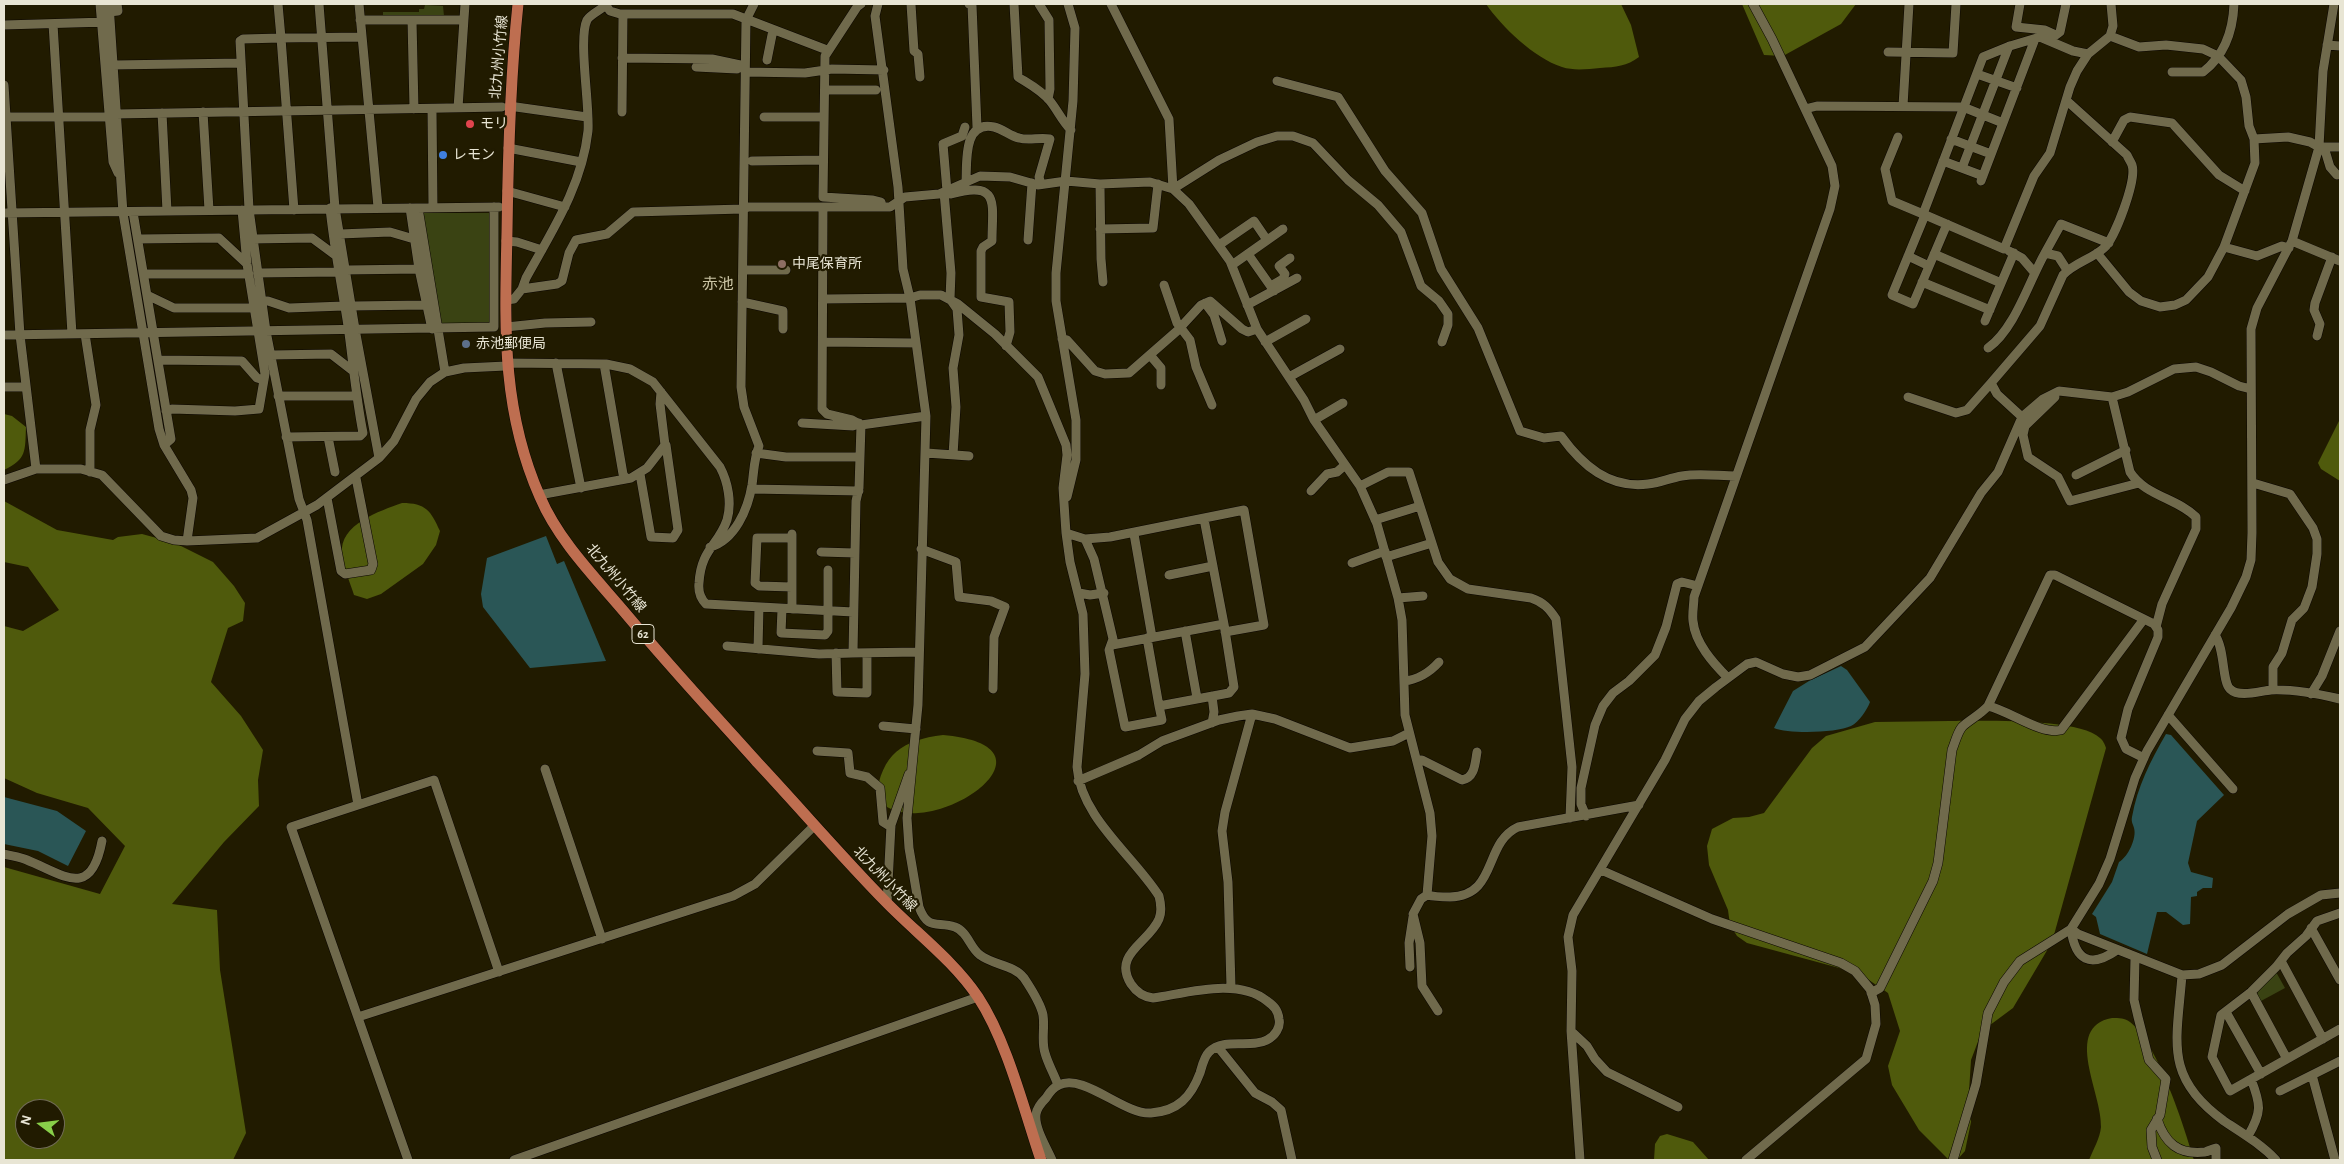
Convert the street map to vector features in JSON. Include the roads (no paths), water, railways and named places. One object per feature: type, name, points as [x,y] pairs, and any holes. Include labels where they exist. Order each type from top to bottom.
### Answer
[{"type":"main road","name":"北九州小竹線","points":[[518,4],[506,107],[508,148],[506,241],[507,364],[517,430],[539,495],[558,530],[654,647],[814,826],[887,903],[954,966],[978,997],[994,1026],[1042,1160]]},
{"type":"street","points":[[100,4],[106,22],[113,65],[112,115]]},
{"type":"street","points":[[117,4],[118,11],[109,8],[106,22],[112,115],[123,213],[148,334],[159,429],[164,445],[192,490],[192,506],[187,541]]},
{"type":"street","points":[[278,4],[294,210]]},
{"type":"street","points":[[319,4],[328,110],[335,255],[341,271],[351,329],[379,458]]},
{"type":"street","points":[[359,4],[378,208]]},
{"type":"street","points":[[458,108],[465,4]]},
{"type":"street","points":[[710,547],[718,545],[727,538],[738,525],[751,489],[756,453],[759,446],[744,407],[741,387],[744,68],[746,20],[754,4]]},
{"type":"street","points":[[861,4],[857,7],[836,42],[828,50],[825,70],[823,197],[873,200],[881,202],[882,207]]},
{"type":"street","points":[[878,4],[876,16],[899,202],[903,269],[910,298],[926,416],[916,729],[907,818],[908,848],[922,916],[938,926],[955,928],[965,935],[979,955],[1024,977],[1042,1014],[1042,1043],[1058,1085]]},
{"type":"street","points":[[911,4],[914,51],[918,54],[920,77]]},
{"type":"street","points":[[966,182],[968,146],[977,127],[972,5],[969,4]]},
{"type":"street","points":[[1014,4],[1018,77],[1041,91],[1063,123],[1071,130]]},
{"type":"street","points":[[1039,4],[1049,20],[1050,89],[1048,99]]},
{"type":"street","points":[[1064,504],[1076,460],[1076,420],[1056,302],[1056,273],[1071,130],[1076,28],[1068,4]]},
{"type":"street","points":[[1111,4],[1169,119],[1173,189]]},
{"type":"street","points":[[1728,678],[1708,654],[1697,636],[1692,621],[1694,596],[1830,210],[1835,186],[1832,166],[1806,109],[1753,4]]},
{"type":"street","points":[[1902,106],[1909,4]]},
{"type":"street","points":[[1888,52],[1953,53],[1956,4]]},
{"type":"street","points":[[2020,4],[2016,27],[2045,30],[2056,35],[2060,32],[2066,4]]},
{"type":"street","points":[[2004,249],[2034,176],[2050,153],[2077,71],[2088,54],[2110,36],[2113,26],[2111,4]]},
{"type":"street","points":[[2172,72],[2203,72],[2218,56],[2230,38],[2234,23],[2234,4]]},
{"type":"street","points":[[1953,1160],[1976,1084],[1988,1014],[2004,982],[2020,962],[2071,929],[2099,884],[2110,859],[2130,792],[2144,758],[2246,577],[2251,560],[2253,483],[2251,329],[2257,308],[2291,245],[2322,147],[2327,45],[2334,4]]},
{"type":"street","points":[[506,300],[514,299],[522,289],[526,278],[575,187],[588,129],[584,42],[588,18],[605,5],[610,11],[623,14],[733,14],[828,50]]},
{"type":"street","points":[[622,112],[623,14]]},
{"type":"street","points":[[360,20],[463,20]]},
{"type":"street","points":[[412,20],[414,109]]},
{"type":"street","points":[[4,25],[106,22]]},
{"type":"street","points":[[53,24],[72,334]]},
{"type":"street","points":[[767,60],[772,30]]},
{"type":"street","points":[[2097,254],[2129,292],[2141,301],[2160,307],[2175,305],[2186,300],[2196,292],[2208,277],[2224,247],[2255,163],[2254,139],[2249,126],[2246,97],[2241,80],[2218,56],[2203,49],[2166,44],[2139,46],[2110,36]]},
{"type":"street","points":[[247,264],[244,112],[240,41],[243,38],[362,37]]},
{"type":"street","points":[[1947,224],[1913,304],[1892,295],[1983,57],[2009,46],[2040,37],[2073,51],[2088,54]]},
{"type":"street","points":[[1943,161],[1962,168],[1982,179],[2035,39]]},
{"type":"street","points":[[2327,45],[2340,46]]},
{"type":"street","points":[[1962,168],[2009,46]]},
{"type":"street","points":[[622,58],[712,59],[744,68],[805,73],[825,70],[884,70]]},
{"type":"street","points":[[113,65],[241,62]]},
{"type":"street","points":[[696,67],[736,70],[744,68]]},
{"type":"street","points":[[1977,74],[2016,88]]},
{"type":"street","points":[[1277,81],[1338,97],[1385,171],[1422,213],[1441,269],[1478,328],[1520,431],[1544,438],[1561,436],[1574,454],[1590,469],[1611,480],[1631,484],[1648,484],[1684,475],[1736,476]]},
{"type":"street","points":[[4,85],[8,213],[25,387],[36,469]]},
{"type":"street","points":[[825,90],[876,90]]},
{"type":"street","points":[[1908,397],[1956,413],[1971,406],[2040,326],[2067,270],[2097,254],[2113,238],[2132,180],[2133,166],[2127,155],[2066,100]]},
{"type":"street","points":[[1806,109],[1817,106],[1963,107],[2003,123]]},
{"type":"street","points":[[5,117],[506,107],[588,117]]},
{"type":"street","points":[[432,109],[433,208]]},
{"type":"street","points":[[203,112],[209,210]]},
{"type":"street","points":[[162,113],[167,211]]},
{"type":"street","points":[[764,117],[824,117]]},
{"type":"street","points":[[2112,142],[2124,120],[2130,117],[2172,123],[2219,175],[2245,190]]},
{"type":"street","points":[[977,127],[981,125],[995,127],[1020,139],[1035,137],[1050,139],[1036,184],[1028,240]]},
{"type":"street","points":[[953,455],[956,408],[953,368],[959,335],[957,309],[950,299],[951,273],[943,144],[962,136],[965,127]]},
{"type":"street","points":[[1173,189],[1219,160],[1277,136],[1303,138],[1313,143],[1348,180],[1378,205],[1401,232],[1421,286],[1439,301],[1448,314],[1448,325],[1442,342]]},
{"type":"street","points":[[1898,137],[1885,169],[1892,201],[2014,253],[2022,258],[2034,272]]},
{"type":"street","points":[[2254,139],[2288,137],[2322,147],[2340,147]]},
{"type":"street","points":[[1951,139],[1991,154]]},
{"type":"street","points":[[2322,147],[2330,167],[2337,175]]},
{"type":"street","points":[[508,148],[582,162]]},
{"type":"street","points":[[752,161],[823,160]]},
{"type":"street","points":[[945,193],[980,176],[1010,177],[1036,184],[1066,182],[1100,184],[1150,182],[1158,184],[1173,189],[1189,204],[1232,265],[1257,329],[1304,400],[1314,420],[1360,486],[1375,520],[1398,598],[1402,620],[1405,715],[1430,813],[1432,836],[1427,894],[1421,899],[1413,914],[1409,943],[1410,967]]},
{"type":"street","points":[[1100,184],[1103,282]]},
{"type":"street","points":[[1100,229],[1153,228],[1158,184]]},
{"type":"street","points":[[507,191],[565,207]]},
{"type":"street","points":[[522,289],[557,284],[562,281],[569,253],[576,240],[607,234],[633,212],[743,210],[748,207],[890,207],[905,197],[964,191],[984,191],[989,193],[992,200],[992,241],[983,247],[981,251],[982,297],[1009,302],[1010,332],[1006,346]]},
{"type":"street","points":[[4,335],[494,327],[494,207]]},
{"type":"street","points":[[8,213],[507,207]]},
{"type":"street","points":[[333,208],[340,234],[341,271]]},
{"type":"street","points":[[414,208],[444,372]]},
{"type":"street","points":[[414,208],[414,239],[419,269],[426,305],[436,328]]},
{"type":"street","points":[[823,208],[822,409],[827,414],[852,420],[860,424]]},
{"type":"street","points":[[245,209],[253,239],[254,308],[271,355],[286,437],[307,520],[358,805]]},
{"type":"street","points":[[133,212],[147,295],[148,334],[158,360],[170,439],[164,445]]},
{"type":"street","points":[[1219,245],[1254,221],[1267,240]]},
{"type":"street","points":[[1988,348],[1998,341],[2008,326],[2034,272],[2061,224],[2109,243]]},
{"type":"street","points":[[1232,265],[1283,229]]},
{"type":"street","points":[[340,234],[390,232],[414,239]]},
{"type":"street","points":[[138,239],[219,238],[247,264],[253,274],[262,301],[264,380],[259,409],[172,409],[166,411]]},
{"type":"street","points":[[253,239],[312,238],[335,255]]},
{"type":"street","points":[[506,241],[517,242],[542,250]]},
{"type":"street","points":[[2224,247],[2257,256],[2282,246],[2291,245],[2336,259],[2315,302],[2314,310],[2320,324],[2317,336]]},
{"type":"street","points":[[1985,321],[2014,253]]},
{"type":"street","points":[[2045,253],[2058,256],[2067,270]]},
{"type":"street","points":[[1248,254],[1272,288]]},
{"type":"street","points":[[1934,254],[2002,283]]},
{"type":"street","points":[[1908,256],[1929,266]]},
{"type":"street","points":[[1247,305],[1283,279],[1285,274],[1279,266],[1290,258]]},
{"type":"street","points":[[144,274],[253,274],[419,269]]},
{"type":"street","points":[[742,270],[786,270]]},
{"type":"street","points":[[1272,288],[1298,278]]},
{"type":"street","points":[[1922,282],[1990,310]]},
{"type":"street","points":[[1164,285],[1180,328],[1190,340],[1196,367],[1212,405]]},
{"type":"street","points":[[147,295],[174,308],[254,308]]},
{"type":"street","points":[[824,299],[910,298],[920,295],[941,295],[950,299],[995,334],[1038,377],[1066,445],[1064,504],[1066,534],[1070,562],[1083,614],[1085,674],[1077,767],[1078,780],[1090,808],[1159,896],[1161,909],[1159,920],[1128,958],[1125,968],[1126,977],[1135,989],[1145,997],[1153,998],[1231,987],[1245,990],[1263,998],[1277,1009],[1280,1020],[1278,1032],[1268,1040],[1258,1043],[1232,1044],[1218,1047],[1209,1052],[1204,1060],[1194,1088],[1184,1102],[1169,1110],[1149,1113],[1133,1110],[1081,1085],[1058,1085],[1040,1106],[1036,1114],[1038,1125],[1052,1160]]},
{"type":"street","points":[[262,301],[268,300],[289,308],[426,305]]},
{"type":"street","points":[[1062,339],[1067,340],[1095,371],[1106,374],[1129,373],[1210,300],[1248,332],[1257,329]]},
{"type":"street","points":[[742,302],[783,311],[783,329]]},
{"type":"street","points":[[1205,303],[1214,315],[1222,341]]},
{"type":"street","points":[[1265,342],[1306,319]]},
{"type":"street","points":[[506,327],[545,323],[591,322]]},
{"type":"street","points":[[286,437],[360,436],[363,433],[352,371],[351,329]]},
{"type":"street","points":[[85,334],[96,406],[90,430],[90,472]]},
{"type":"street","points":[[823,342],[916,343]]},
{"type":"street","points":[[1289,377],[1340,349]]},
{"type":"street","points":[[271,355],[331,354],[352,371]]},
{"type":"street","points":[[1150,355],[1161,368],[1161,385]]},
{"type":"street","points":[[158,360],[242,361],[257,378],[264,380]]},
{"type":"street","points":[[556,363],[581,488]]},
{"type":"street","points":[[4,480],[36,469],[81,469],[102,475],[162,536],[174,540],[187,541],[257,538],[327,498],[356,478],[379,458],[394,441],[416,399],[430,382],[444,372],[507,364],[620,365],[653,382],[725,477],[729,495],[727,520],[702,562],[698,590],[702,600],[706,604],[713,605],[854,612]]},
{"type":"street","points":[[604,364],[623,474],[626,479]]},
{"type":"street","points":[[1580,1160],[1571,1031],[1572,971],[1568,937],[1573,915],[1639,805],[1685,719],[1699,701],[1747,664],[1756,662],[1783,674],[1798,677],[1810,675],[1865,647],[1930,578],[1981,494],[1998,472],[2022,417],[2043,399],[2056,393],[2078,392],[2112,397],[2128,392],[2174,369],[2189,368],[2211,372],[2240,386],[2251,388]]},
{"type":"street","points":[[1991,383],[1997,394],[2022,417]]},
{"type":"street","points":[[4,387],[25,387]]},
{"type":"street","points":[[640,474],[651,538],[674,538],[678,530],[660,404],[661,392]]},
{"type":"street","points":[[2056,393],[2055,398],[2025,426],[2022,435],[2028,457],[2058,477],[2070,502],[2139,483]]},
{"type":"street","points":[[278,396],[356,396]]},
{"type":"street","points":[[2112,397],[2130,472],[2139,483],[2187,507],[2196,517],[2196,530],[2162,604],[2156,627],[2158,636],[2130,701],[2121,738],[2126,749],[2144,758]]},
{"type":"street","points":[[1314,420],[1343,403]]},
{"type":"street","points":[[802,424],[853,426],[926,416]]},
{"type":"street","points":[[853,653],[856,501],[859,491],[860,424]]},
{"type":"street","points":[[328,436],[336,472]]},
{"type":"street","points":[[539,495],[626,479],[640,474],[666,445]]},
{"type":"street","points":[[2076,475],[2126,450]]},
{"type":"street","points":[[756,453],[786,457],[860,457]]},
{"type":"street","points":[[926,453],[969,456]]},
{"type":"street","points":[[1311,491],[1327,474],[1337,472],[1345,465]]},
{"type":"street","points":[[1360,486],[1388,472],[1409,472],[1443,572],[1458,585],[1479,591],[1531,598],[1540,601],[1550,609],[1556,618],[1572,767],[1570,818]]},
{"type":"street","points":[[327,498],[341,571],[345,574],[370,570],[373,564],[356,478]]},
{"type":"street","points":[[2253,483],[2290,494],[2313,528],[2317,539],[2317,554],[2312,587],[2304,608],[2292,620],[2282,653],[2273,667],[2273,690]]},
{"type":"street","points":[[751,489],[859,491]]},
{"type":"street","points":[[1375,520],[1420,506]]},
{"type":"street","points":[[1066,534],[1085,539],[1134,534],[1244,510],[1264,625],[1185,631],[1112,645]]},
{"type":"street","points":[[1159,706],[1229,693],[1234,687],[1204,518]]},
{"type":"street","points":[[1085,539],[1094,559],[1104,593],[1114,639],[1109,650],[1124,727],[1162,720],[1134,534]]},
{"type":"street","points":[[792,587],[759,586],[755,583],[757,538],[792,536],[792,587],[792,609]]},
{"type":"street","points":[[1352,563],[1432,544]]},
{"type":"street","points":[[921,549],[956,562],[959,596],[991,601],[1005,607],[994,637],[993,689]]},
{"type":"street","points":[[821,552],[855,553]]},
{"type":"street","points":[[1169,575],[1213,566]]},
{"type":"street","points":[[782,609],[781,633],[825,635],[828,631],[828,570]]},
{"type":"street","points":[[1871,993],[1880,988],[1933,881],[1938,863],[1952,750],[1957,735],[1962,727],[1978,717],[1988,706],[2050,575],[2055,575],[2144,619],[2156,627]]},
{"type":"street","points":[[1586,816],[1581,804],[1581,788],[1590,740],[1603,706],[1613,693],[1629,681],[1655,655],[1666,627],[1677,584],[1682,582],[1698,586]]},
{"type":"street","points":[[1079,594],[1104,593]]},
{"type":"street","points":[[1398,598],[1423,596]]},
{"type":"street","points":[[758,649],[759,608]]},
{"type":"street","points":[[1988,706],[2002,709],[2048,731],[2061,730],[2144,619]]},
{"type":"street","points":[[1185,631],[1197,698]]},
{"type":"street","points":[[2311,694],[2322,676],[2340,631]]},
{"type":"street","points":[[2215,635],[2219,642],[2224,664],[2225,682],[2230,690],[2238,694],[2273,690],[2340,699]]},
{"type":"street","points":[[727,646],[836,653],[919,652]]},
{"type":"street","points":[[836,653],[837,692],[867,693],[868,653]]},
{"type":"street","points":[[1404,680],[1412,680],[1434,668],[1439,662]]},
{"type":"street","points":[[1212,696],[1214,712],[1212,722]]},
{"type":"street","points":[[1078,780],[1100,773],[1139,755],[1162,741],[1212,722],[1252,714],[1275,719],[1350,748],[1393,742],[1409,733]]},
{"type":"street","points":[[1231,987],[1229,891],[1222,831],[1225,812],[1252,714]]},
{"type":"street","points":[[2168,715],[2233,789]]},
{"type":"street","points":[[882,726],[916,729]]},
{"type":"street","points":[[817,751],[848,753],[850,772],[867,777],[880,788],[883,822],[891,827]]},
{"type":"street","points":[[1418,760],[1422,760],[1462,780],[1474,772],[1477,752]]},
{"type":"street","points":[[545,769],[602,939]]},
{"type":"street","points":[[887,903],[891,827],[902,788],[911,769]]},
{"type":"street","points":[[408,1160],[291,827],[434,780],[499,972]]},
{"type":"street","points":[[1427,894],[1435,897],[1460,896],[1472,893],[1479,886],[1501,840],[1508,831],[1518,827],[1639,805]]},
{"type":"street","points":[[358,1017],[733,896],[755,884],[814,826]]},
{"type":"street","points":[[4,854],[26,860],[52,873],[72,878],[88,874],[95,867],[102,841]]},
{"type":"street","points":[[1601,870],[1712,919],[1841,963],[1855,971],[1871,993],[1875,1005],[1876,1024],[1866,1059],[1746,1160]]},
{"type":"street","points":[[2071,929],[2078,934],[2182,976],[2199,974],[2222,965],[2288,914],[2321,895],[2340,893]]},
{"type":"street","points":[[2340,913],[2317,921],[2251,992],[2221,1015],[2212,1057],[2230,1091],[2340,1030]]},
{"type":"street","points":[[1413,914],[1420,943],[1422,986],[1438,1011]]},
{"type":"street","points":[[2311,928],[2340,980]]},
{"type":"street","points":[[2071,929],[2077,952],[2082,958],[2096,960],[2117,950]]},
{"type":"street","points":[[2135,958],[2134,1000],[2149,1060],[2166,1079],[2157,1119],[2151,1130],[2152,1147],[2157,1160]]},
{"type":"street","points":[[2280,961],[2323,1039]]},
{"type":"street","points":[[2182,976],[2177,1040],[2179,1065],[2182,1073],[2197,1098],[2223,1120],[2248,1136],[2276,1160]]},
{"type":"street","points":[[2251,992],[2287,1060]]},
{"type":"street","points":[[514,1160],[978,997]]},
{"type":"street","points":[[2226,1012],[2261,1074]]},
{"type":"street","points":[[1571,1031],[1587,1046],[1594,1060],[1607,1072],[1620,1081],[1678,1107]]},
{"type":"street","points":[[1218,1047],[1254,1093],[1272,1102],[1281,1110],[1292,1160]]},
{"type":"street","points":[[2280,1091],[2340,1060]]},
{"type":"street","points":[[2312,1075],[2335,1160]]},
{"type":"street","points":[[2248,1136],[2257,1120],[2260,1109],[2258,1097],[2251,1079]]},
{"type":"street","points":[[2157,1119],[2162,1134],[2168,1143],[2184,1152],[2207,1152],[2216,1148],[2216,1160]]},
{"type":"water","points":[[546,536],[557,564],[564,561],[606,661],[530,668],[483,607],[481,594],[487,558]]},
{"type":"water","points":[[1841,666],[1847,670],[1870,702],[1857,722],[1844,728],[1824,731],[1801,732],[1774,728],[1793,691]]},
{"type":"water","points":[[2166,734],[2171,735],[2224,795],[2197,821],[2188,863],[2191,872],[2213,878],[2212,888],[2203,888],[2197,892],[2197,896],[2191,897],[2190,924],[2183,925],[2166,912],[2157,912],[2147,954],[2100,934],[2096,917],[2092,914],[2112,882],[2119,862],[2126,856],[2131,847],[2135,832],[2132,819],[2137,795],[2150,764]]},
{"type":"water","points":[[4,797],[57,811],[86,831],[68,866],[38,851],[4,844]]},
{"type":"place","name":"モリ","points":[[470,124]]},
{"type":"place","name":"レモン","points":[[443,155]]},
{"type":"place","name":"中尾保育所","points":[[782,264]]},
{"type":"place","name":"赤池郵便局","points":[[466,344]]},
{"type":"district","name":"赤池","points":[[718,284]]}]
